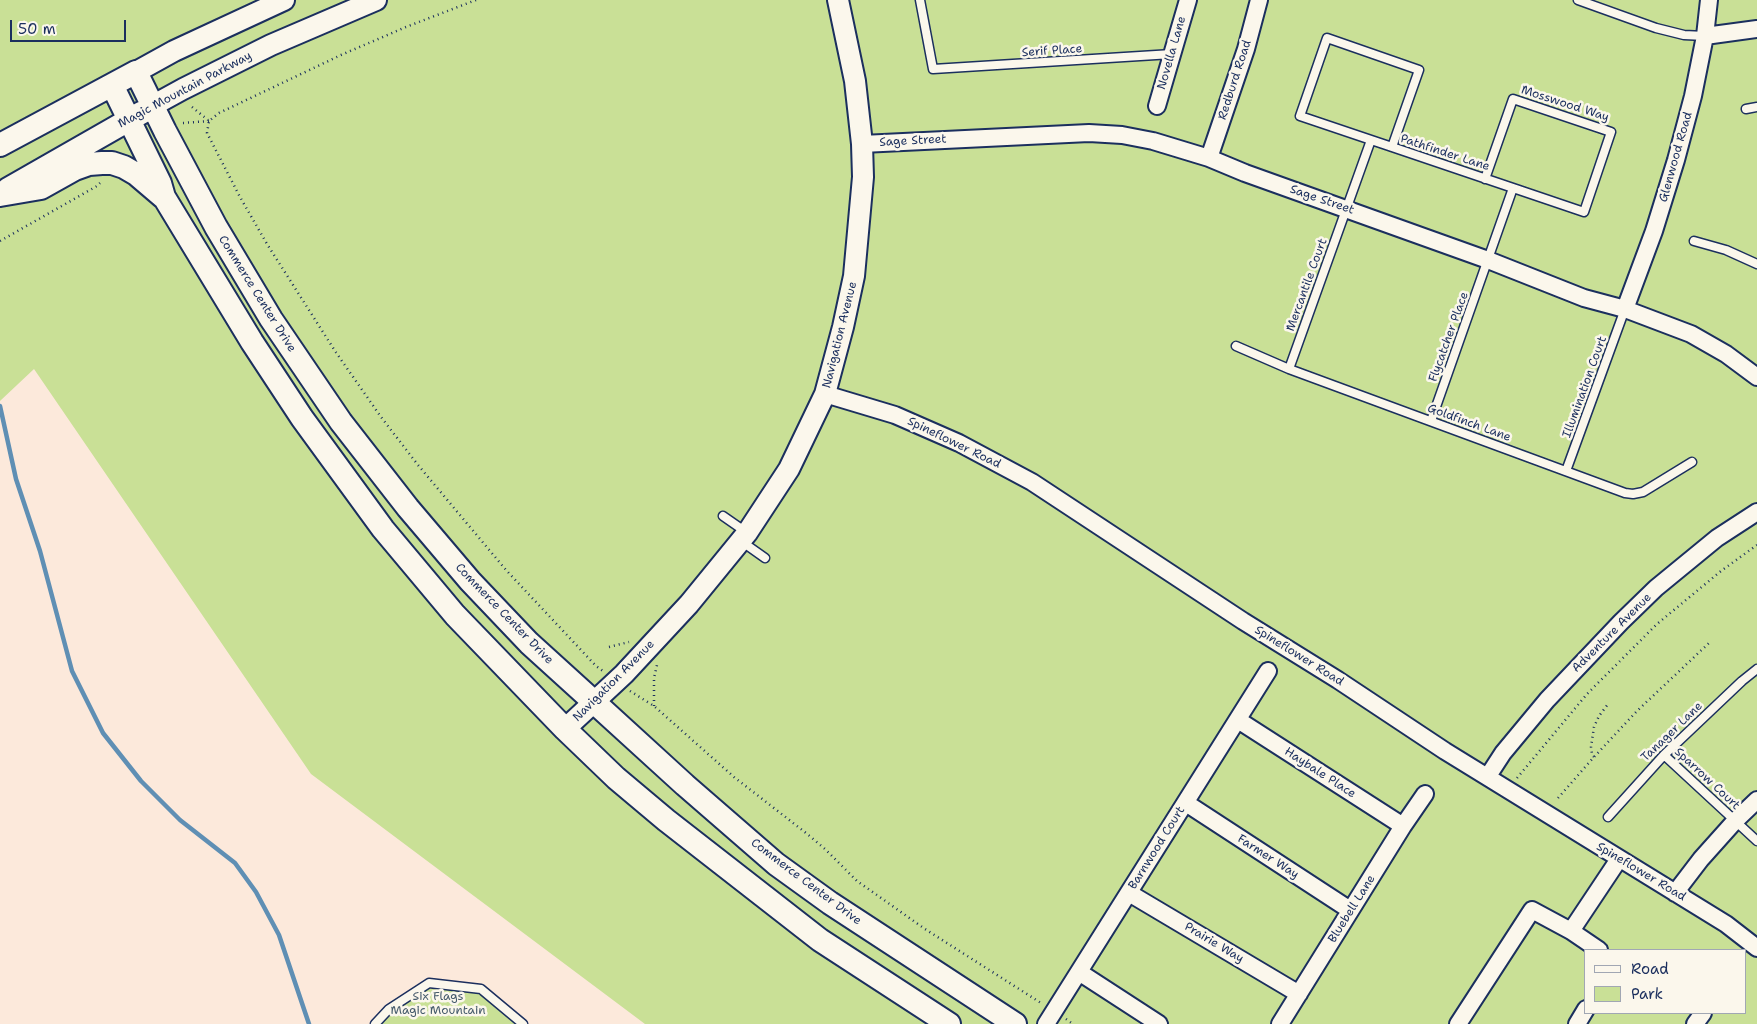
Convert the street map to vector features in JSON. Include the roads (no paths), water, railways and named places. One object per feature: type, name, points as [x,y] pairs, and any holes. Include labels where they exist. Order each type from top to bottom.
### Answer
[{"type":"main road","points":[[0,145],[136,72]]},
{"type":"main road","name":"Commerce Center Drive","points":[[136,72],[216,227],[261,302],[341,422],[408,508],[470,581],[530,643],[684,785],[776,864],[846,914],[1015,1024]]},
{"type":"main road","points":[[112,85],[160,183],[164,197],[257,350],[302,418],[383,530],[454,616],[565,729],[616,778],[666,820],[820,940],[949,1024]]},
{"type":"main road","name":"Magic Mountain Parkway","points":[[0,194],[152,106]]},
{"type":"main road","points":[[0,194],[40,188],[75,169],[89,164],[112,163],[136,174],[164,197]]},
{"type":"street","points":[[136,72],[174,51],[284,0]]},
{"type":"street","name":"Magic Mountain Parkway","points":[[152,106],[272,45],[376,0]]},
{"type":"street","name":"Navigation Avenue","points":[[565,729],[624,674],[689,604],[744,537],[789,469],[825,394],[844,327],[854,276],[863,177],[856,81],[838,0]]},
{"type":"street","name":"Novella Lane","points":[[1157,106],[1188,0]]},
{"type":"street","name":"Redburd Road","points":[[1209,158],[1246,49],[1259,0]]},
{"type":"street","name":"Glenwood Road","points":[[1626,310],[1654,231],[1676,160],[1693,96],[1705,36],[1709,0]]},
{"type":"street","points":[[1705,36],[1757,29]]},
{"type":"street","name":"Sage Street","points":[[862,144],[1089,133],[1122,134],[1152,141],[1209,158],[1488,260],[1584,298],[1626,310],[1691,334],[1726,354],[1757,377]]},
{"type":"street","name":"Spineflower Road","points":[[825,394],[895,414],[959,443],[1032,482],[1445,751],[1726,924],[1757,948]]},
{"type":"street","name":"Adventure Avenue","points":[[1488,776],[1503,753],[1547,700],[1621,622],[1656,588],[1717,538],[1757,512]]},
{"type":"street","name":"Barnwood Court","points":[[1050,1018],[1268,672]]},
{"type":"street","name":"Haybale Place","points":[[1238,720],[1403,826]]},
{"type":"street","name":"Bluebell Lane","points":[[1280,1024],[1424,794]]},
{"type":"street","points":[[1675,893],[1701,859],[1757,800]]},
{"type":"street","name":"Farmer Way","points":[[1186,803],[1350,910]]},
{"type":"street","points":[[1571,931],[1619,859]]},
{"type":"street","name":"Prairie Way","points":[[1129,893],[1299,994]]},
{"type":"street","points":[[1458,1024],[1532,910],[1571,931],[1598,949]]},
{"type":"street","points":[[1080,972],[1159,1024]]},
{"type":"street","points":[[1577,1024],[1584,1012]]},
{"type":"lane","name":"Serif Place","points":[[920,0],[933,70],[1173,54]]},
{"type":"lane","points":[[1578,0],[1656,28],[1684,35],[1705,36]]},
{"type":"lane","name":"Pathfinder Lane","points":[[1392,147],[1419,70],[1327,38],[1300,116],[1584,212]]},
{"type":"lane","name":"Mosswood Way","points":[[1486,179],[1513,99],[1611,132],[1584,212]]},
{"type":"lane","points":[[1746,109],[1757,107]]},
{"type":"lane","name":"Mercantile Court","points":[[1289,369],[1371,140]]},
{"type":"lane","name":"Flycatcher Place","points":[[1430,421],[1513,188]]},
{"type":"lane","points":[[1694,241],[1726,250],[1757,264]]},
{"type":"lane","name":"Illumination Court","points":[[1566,471],[1626,310]]},
{"type":"lane","name":"Goldfinch Lane","points":[[1236,346],[1289,369],[1616,490],[1633,494],[1643,492],[1692,462]]},
{"type":"lane","points":[[723,516],[765,558]]},
{"type":"lane","name":"Tanager Lane","points":[[1608,817],[1664,754],[1757,669]]},
{"type":"lane","name":"Sparrow Court","points":[[1664,754],[1757,841]]},
{"type":"lane","points":[[375,1024],[389,1009],[429,983],[482,989],[523,1024]]},
{"type":"waterway","points":[[0,406],[16,479],[40,551],[72,671],[103,733],[141,781],[180,820],[235,863],[256,892],[279,935],[309,1024]]},
{"type":"park label","name":"Six Flags Magic Mountain","points":[[438,1004]]}]
